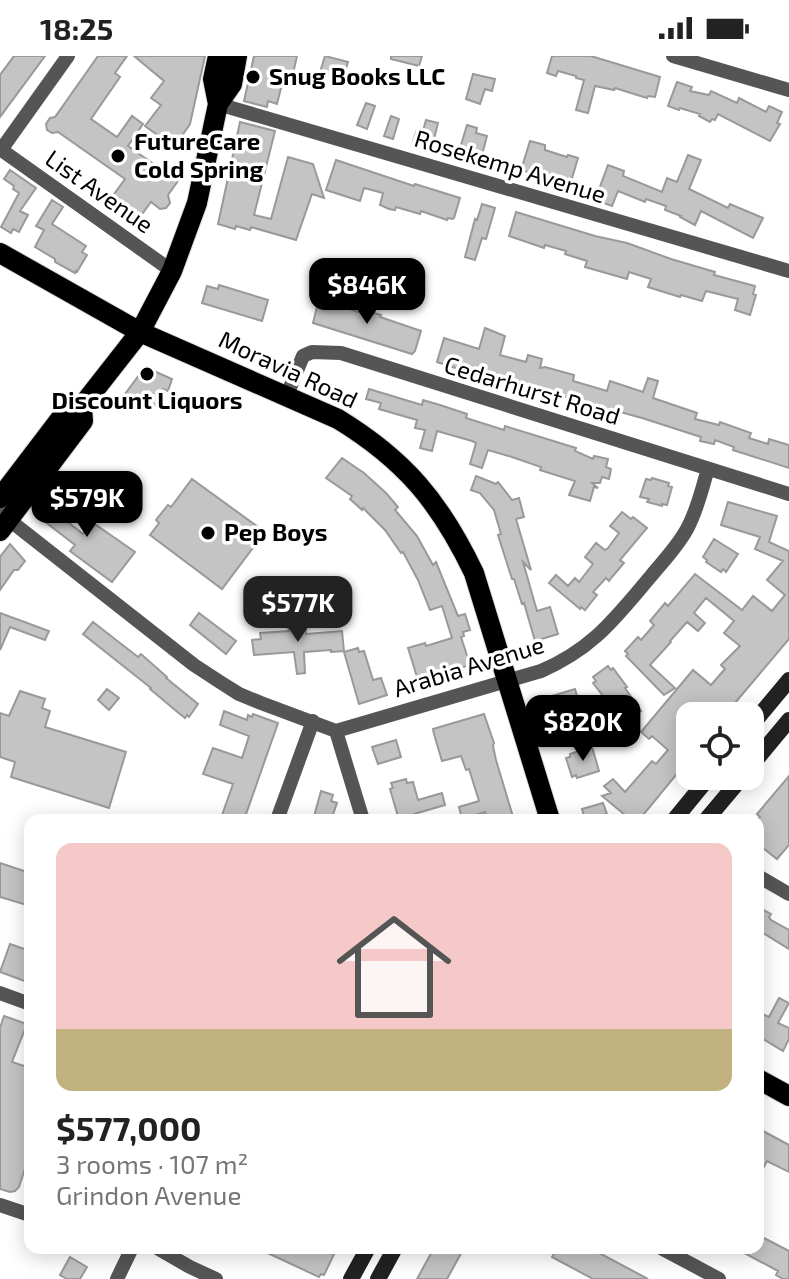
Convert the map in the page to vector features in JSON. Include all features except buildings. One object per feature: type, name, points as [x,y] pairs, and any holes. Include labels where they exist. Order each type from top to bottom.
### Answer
[{"type":"main road","points":[[218,56],[213,79],[218,104]]},
{"type":"main road","points":[[0,498],[67,410],[82,406],[140,332],[172,271],[197,203],[218,104],[232,84],[237,56]]},
{"type":"main road","name":"Moravia Road","points":[[0,253],[140,332],[338,419],[401,464],[436,506],[474,573],[548,814]]},
{"type":"main road","points":[[3,518],[83,421],[82,406]]},
{"type":"main road","points":[[764,710],[789,680]]},
{"type":"main road","points":[[764,750],[789,720]]},
{"type":"main road","points":[[679,814],[699,790]]},
{"type":"main road","points":[[711,814],[731,790]]},
{"type":"main road","points":[[764,1082],[789,1096]]},
{"type":"main road","points":[[351,1279],[365,1254]]},
{"type":"main road","points":[[378,1279],[392,1254]]},
{"type":"street","points":[[1,149],[68,56]]},
{"type":"street","points":[[673,56],[789,90]]},
{"type":"street","name":"Rosekemp Avenue","points":[[218,104],[789,271]]},
{"type":"street","name":"List Avenue","points":[[1,149],[172,271]]},
{"type":"street","name":"Cedarhurst Road","points":[[287,395],[303,356],[312,352],[341,353],[789,494]]},
{"type":"street","name":"Arabia Avenue","points":[[336,731],[541,671],[561,662],[594,639],[676,546],[696,510],[708,469]]},
{"type":"street","points":[[3,518],[194,665],[239,694],[336,731],[361,814]]},
{"type":"street","points":[[279,814],[313,721]]},
{"type":"street","points":[[764,879],[789,894]]},
{"type":"street","points":[[0,993],[24,1002]]},
{"type":"street","points":[[0,1205],[24,1213]]},
{"type":"street","points":[[117,1279],[129,1254]]},
{"type":"street","points":[[167,1254],[216,1279]]},
{"type":"street","points":[[672,1254],[719,1279]]},
{"type":"place","name":"Snug Books LLC","points":[[253,77]]},
{"type":"place","name":"FutureCare Cold Spring","points":[[118,156]]},
{"type":"place","name":"Discount Liquors","points":[[147,374]]},
{"type":"place","name":"Pep Boys","points":[[208,533]]}]
